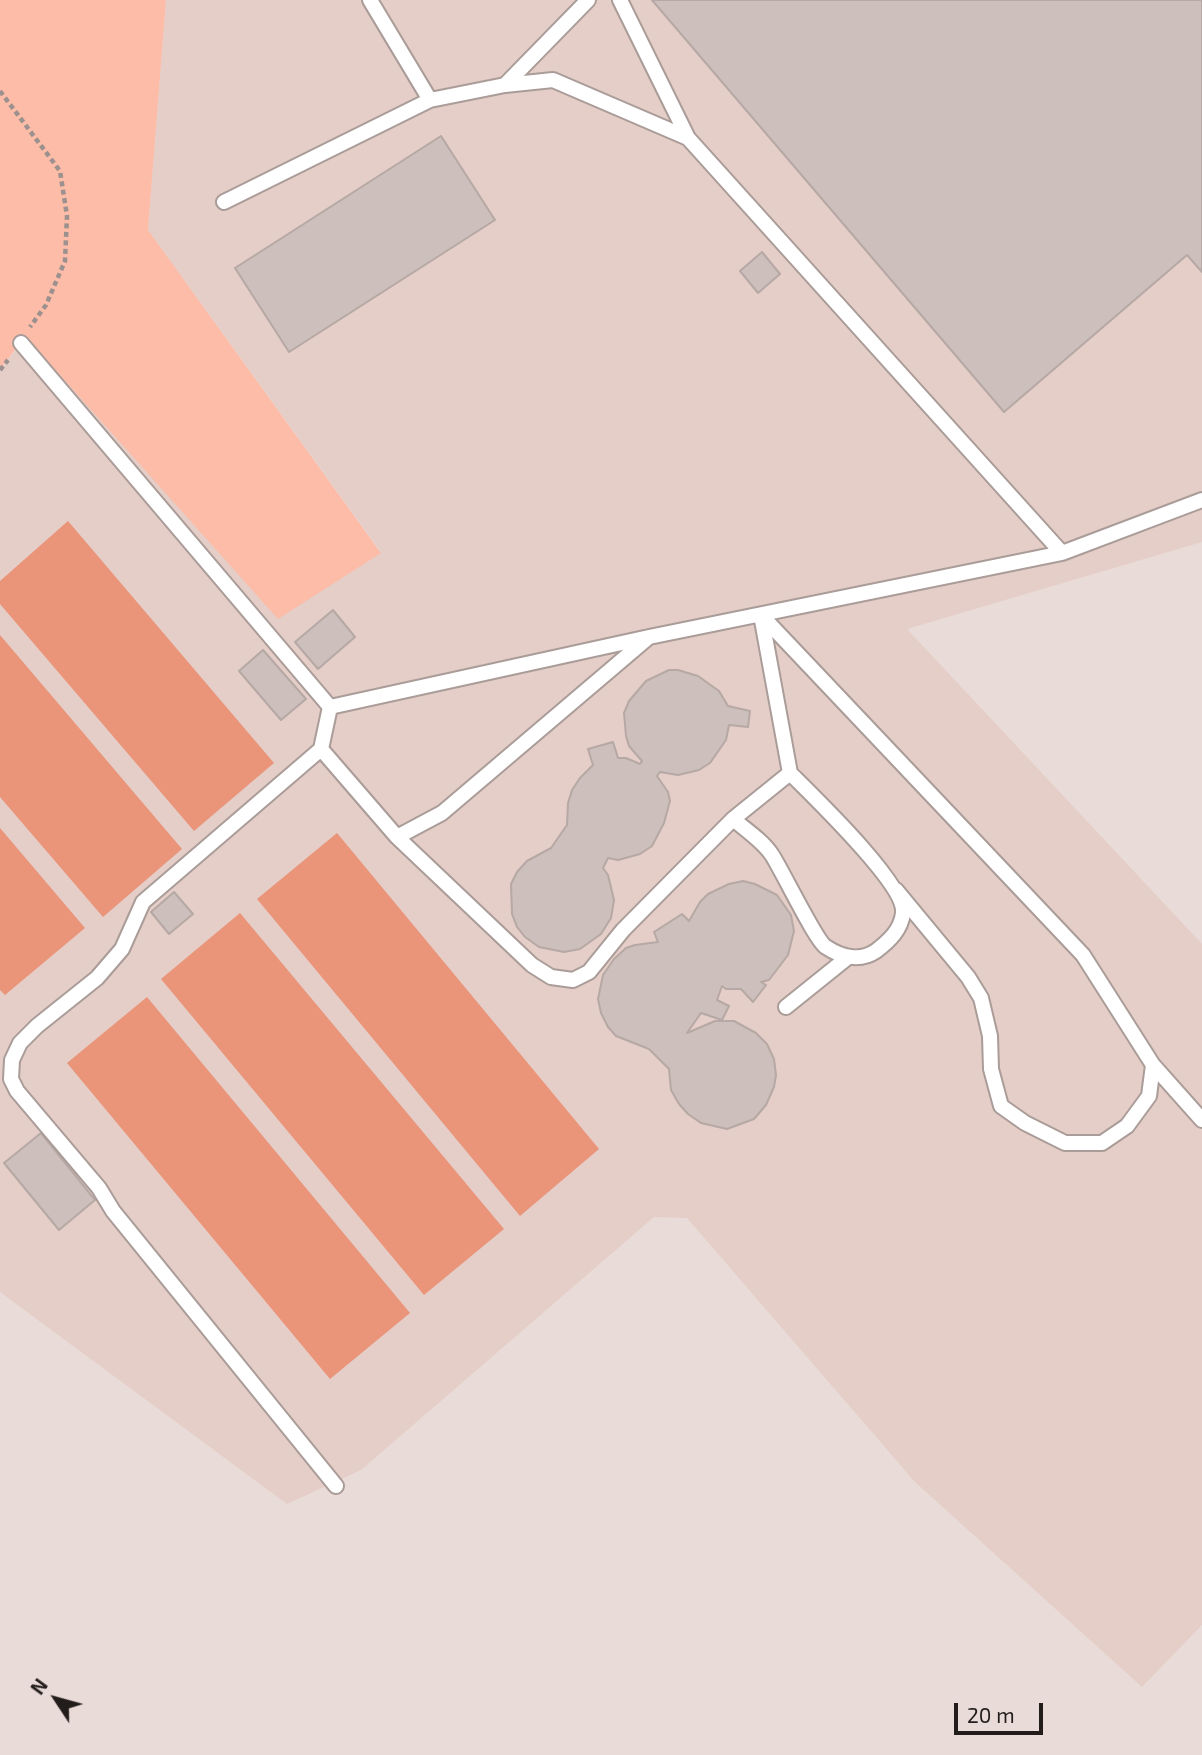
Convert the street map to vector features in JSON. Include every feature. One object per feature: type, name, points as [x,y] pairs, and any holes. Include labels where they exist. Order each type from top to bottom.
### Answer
[{"type":"lane","points":[[370,0],[430,100]]},
{"type":"lane","points":[[505,85],[588,0]]},
{"type":"lane","points":[[620,0],[688,138],[1062,553]]},
{"type":"lane","points":[[224,202],[430,100],[505,85],[553,80],[688,138]]},
{"type":"lane","points":[[21,343],[330,707]]},
{"type":"lane","points":[[330,707],[649,637],[1062,553],[1202,500]]},
{"type":"lane","points":[[761,615],[790,773],[862,848],[968,977],[981,998],[990,1035],[991,1069],[1001,1105],[1025,1123],[1065,1143],[1102,1143],[1127,1126],[1149,1096],[1153,1065]]},
{"type":"lane","points":[[761,615],[1083,955],[1153,1065],[1202,1121]]},
{"type":"lane","points":[[397,837],[442,813],[649,637]]},
{"type":"lane","points":[[330,707],[321,749],[143,902],[122,949],[97,978],[20,1043],[12,1060],[12,1079],[18,1091],[99,1188],[113,1211],[336,1486]]},
{"type":"lane","points":[[321,749],[397,837],[532,965],[551,977],[573,980],[589,971],[623,930],[733,818],[790,773]]},
{"type":"lane","points":[[733,818],[770,852],[823,946],[847,958]]},
{"type":"lane","points":[[786,1007],[847,958],[873,953],[895,935],[904,911],[897,890]]},
{"type":"path","points":[[0,91],[60,171],[67,216],[65,261],[46,305],[0,370]]},
{"type":"shaded area","points":[[0,0],[166,0],[148,230],[381,553],[278,619],[25,336],[0,370]]},
{"type":"shaded area","points":[[166,0],[1202,0],[1202,542],[907,629],[1202,944],[1202,1625],[1142,1687],[915,1482],[687,1218],[654,1217],[361,1470],[287,1504],[0,1292],[0,370],[24,335],[381,552],[148,230]]},
{"type":"shaded area","points":[[68,521],[274,763],[194,831],[0,604],[0,581]]},
{"type":"shaded area","points":[[0,635],[182,849],[103,917],[0,797]]},
{"type":"shaded area","points":[[0,828],[85,928],[5,995],[0,990]]},
{"type":"shaded area","points":[[337,833],[599,1149],[520,1216],[257,899]]},
{"type":"shaded area","points":[[240,913],[504,1229],[424,1295],[161,979]]},
{"type":"shaded area","points":[[147,997],[410,1313],[330,1379],[67,1063]]},
{"type":"building","points":[[652,0],[1202,0],[1202,272],[1187,255],[1004,412]]},
{"type":"building","points":[[441,136],[495,220],[289,352],[235,268]]},
{"type":"building","points":[[762,252],[780,274],[758,293],[740,271]]},
{"type":"building","points":[[333,610],[355,637],[318,669],[295,642]]},
{"type":"building","points":[[263,650],[306,699],[281,720],[239,671]]},
{"type":"building","points":[[669,670],[698,676],[719,691],[728,706],[750,711],[748,727],[729,725],[726,740],[710,763],[699,770],[678,775],[660,772],[657,776],[668,792],[670,801],[664,823],[652,846],[640,854],[618,860],[608,858],[603,868],[608,875],[614,900],[611,918],[601,934],[580,949],[564,952],[539,947],[517,927],[512,914],[511,884],[527,861],[551,848],[567,825],[568,803],[572,790],[593,765],[588,749],[613,742],[618,758],[626,758],[640,764],[642,761],[629,746],[624,713],[629,701],[646,681]]},
{"type":"building","points":[[743,881],[777,895],[791,915],[794,931],[788,955],[769,980],[761,982],[766,985],[753,1002],[741,989],[726,989],[722,986],[717,1000],[729,1006],[722,1020],[701,1013],[687,1033],[715,1021],[734,1021],[756,1033],[767,1044],[774,1059],[774,1087],[766,1105],[754,1119],[727,1129],[701,1123],[688,1114],[671,1090],[669,1069],[649,1049],[616,1036],[601,1013],[598,999],[603,975],[626,948],[658,942],[654,932],[682,914],[689,921],[708,894]]},
{"type":"building","points":[[174,892],[193,914],[169,934],[151,912]]},
{"type":"building","points":[[41,1133],[95,1200],[59,1230],[4,1163]]}]
